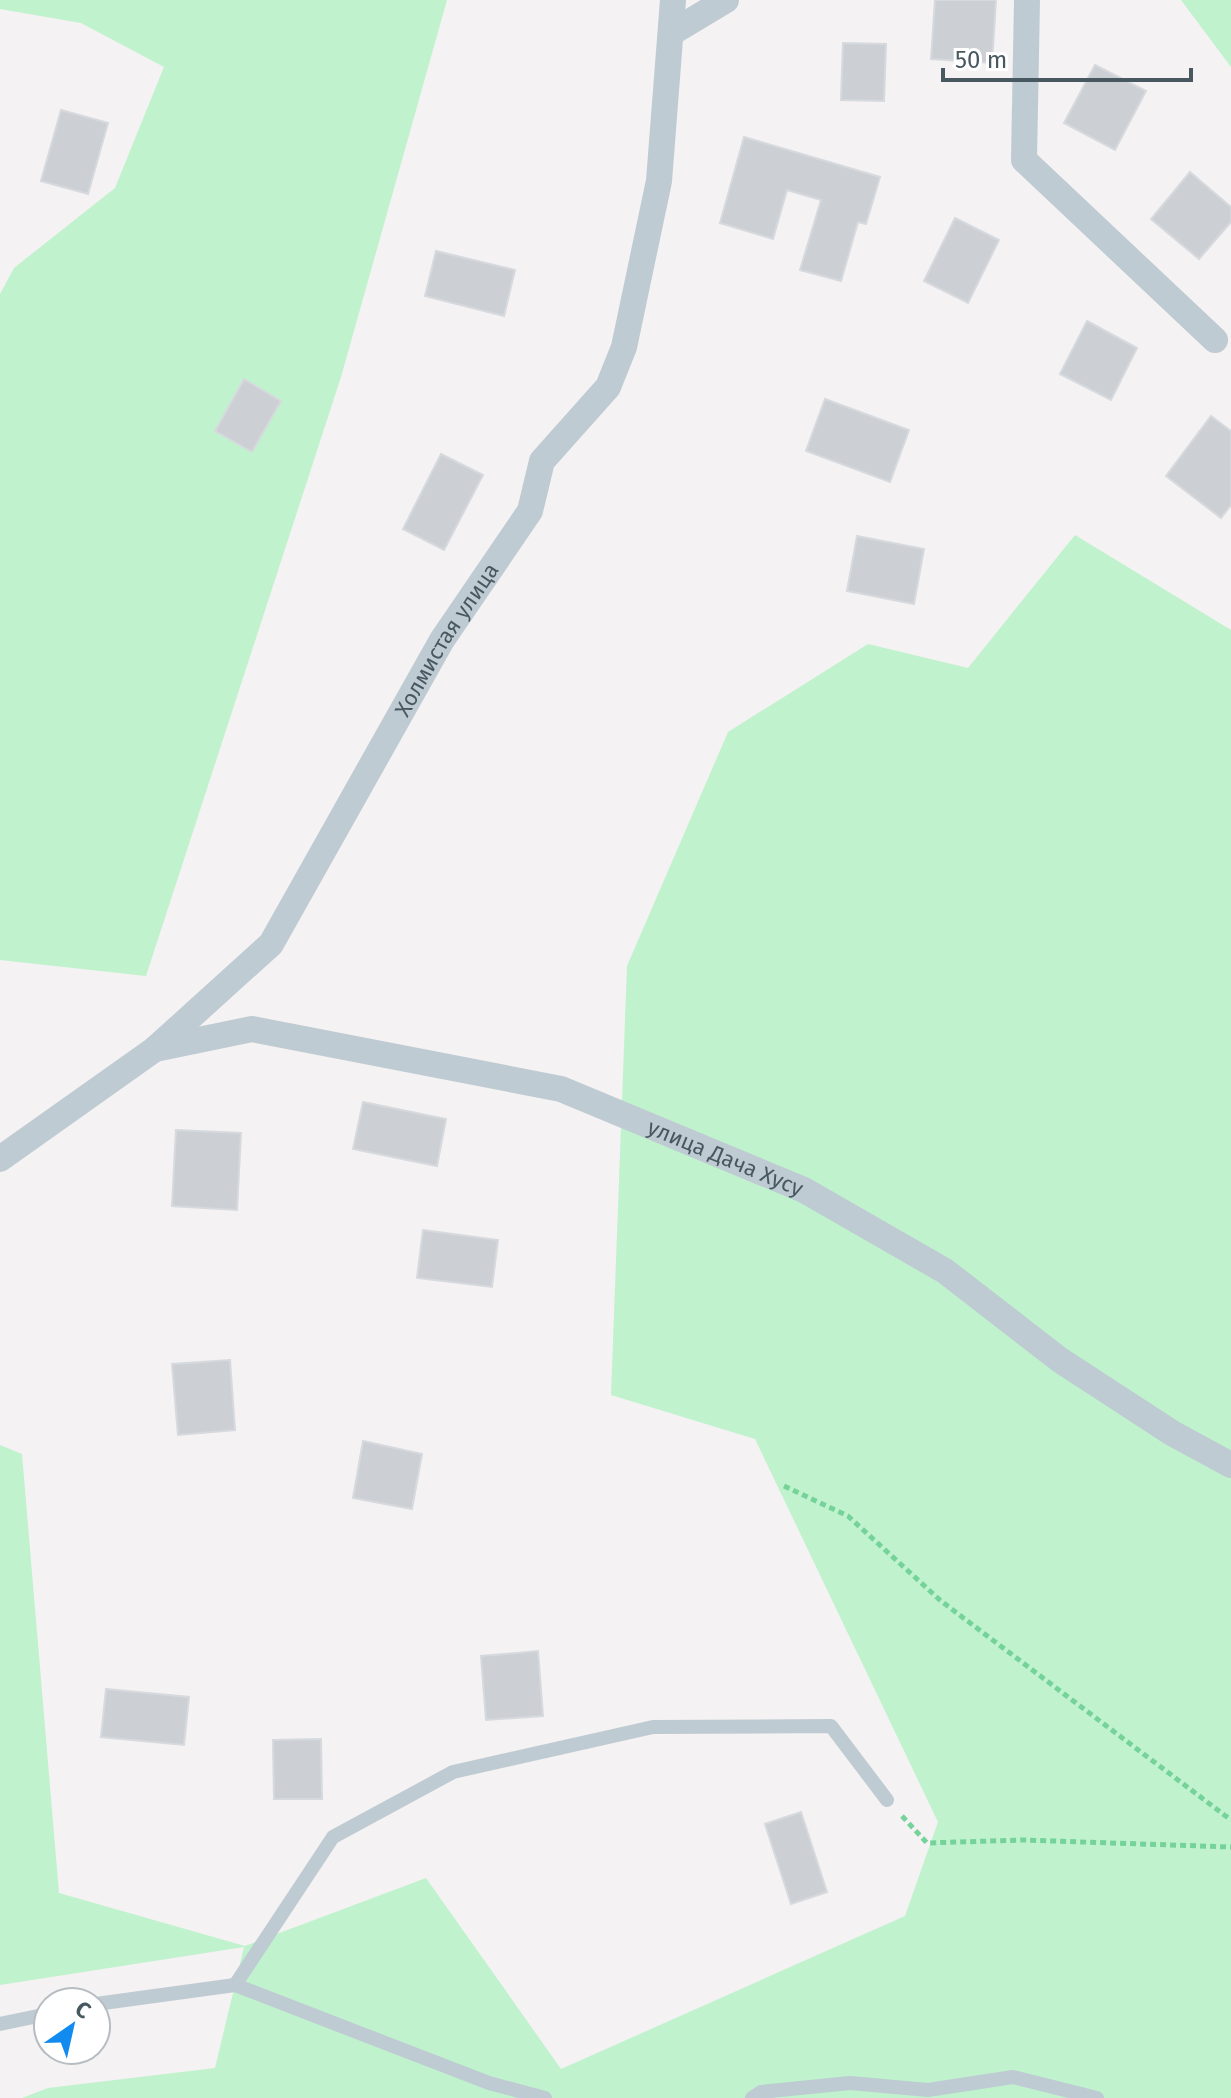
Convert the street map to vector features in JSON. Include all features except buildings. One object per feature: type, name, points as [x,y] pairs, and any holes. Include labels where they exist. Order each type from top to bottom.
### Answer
[{"type":"street","name":"Холмистая улица","points":[[0,1159],[155,1049],[271,944],[442,640],[530,511],[542,461],[608,387],[624,347],[659,181],[673,0]]},
{"type":"street","points":[[671,33],[726,0]]},
{"type":"street","points":[[1027,0],[1024,160],[1215,340]]},
{"type":"street","name":"улица Дача Хусу","points":[[155,1049],[252,1029],[561,1089],[804,1190],[945,1271],[1060,1360],[1172,1433],[1231,1465]]},
{"type":"lane","points":[[235,1985],[333,1837],[453,1772],[653,1727],[831,1726],[887,1800]]},
{"type":"lane","points":[[112,2002],[235,1985],[489,2083],[545,2098]]},
{"type":"lane","points":[[0,2024],[32,2017]]},
{"type":"lane","points":[[752,2098],[761,2092],[850,2083],[928,2090],[1013,2077],[1097,2098]]},
{"type":"path","points":[[784,1486],[848,1516],[941,1601],[1231,1820]]},
{"type":"path","points":[[887,1800],[927,1843],[1023,1840],[1231,1847]]},
{"type":"green space","points":[[0,0],[447,0],[341,377],[146,976],[0,960],[0,294],[14,268],[115,188],[164,67],[81,23],[0,9]]},
{"type":"green space","points":[[1181,0],[1231,0],[1231,67]]},
{"type":"green space","points":[[1075,535],[1231,630],[1231,2098],[22,2098],[48,2088],[215,2068],[244,1947],[0,1985],[0,1445],[22,1454],[59,1893],[245,1946],[426,1878],[561,2069],[905,1916],[938,1822],[755,1439],[611,1395],[627,966],[728,732],[868,644],[968,668]]}]
